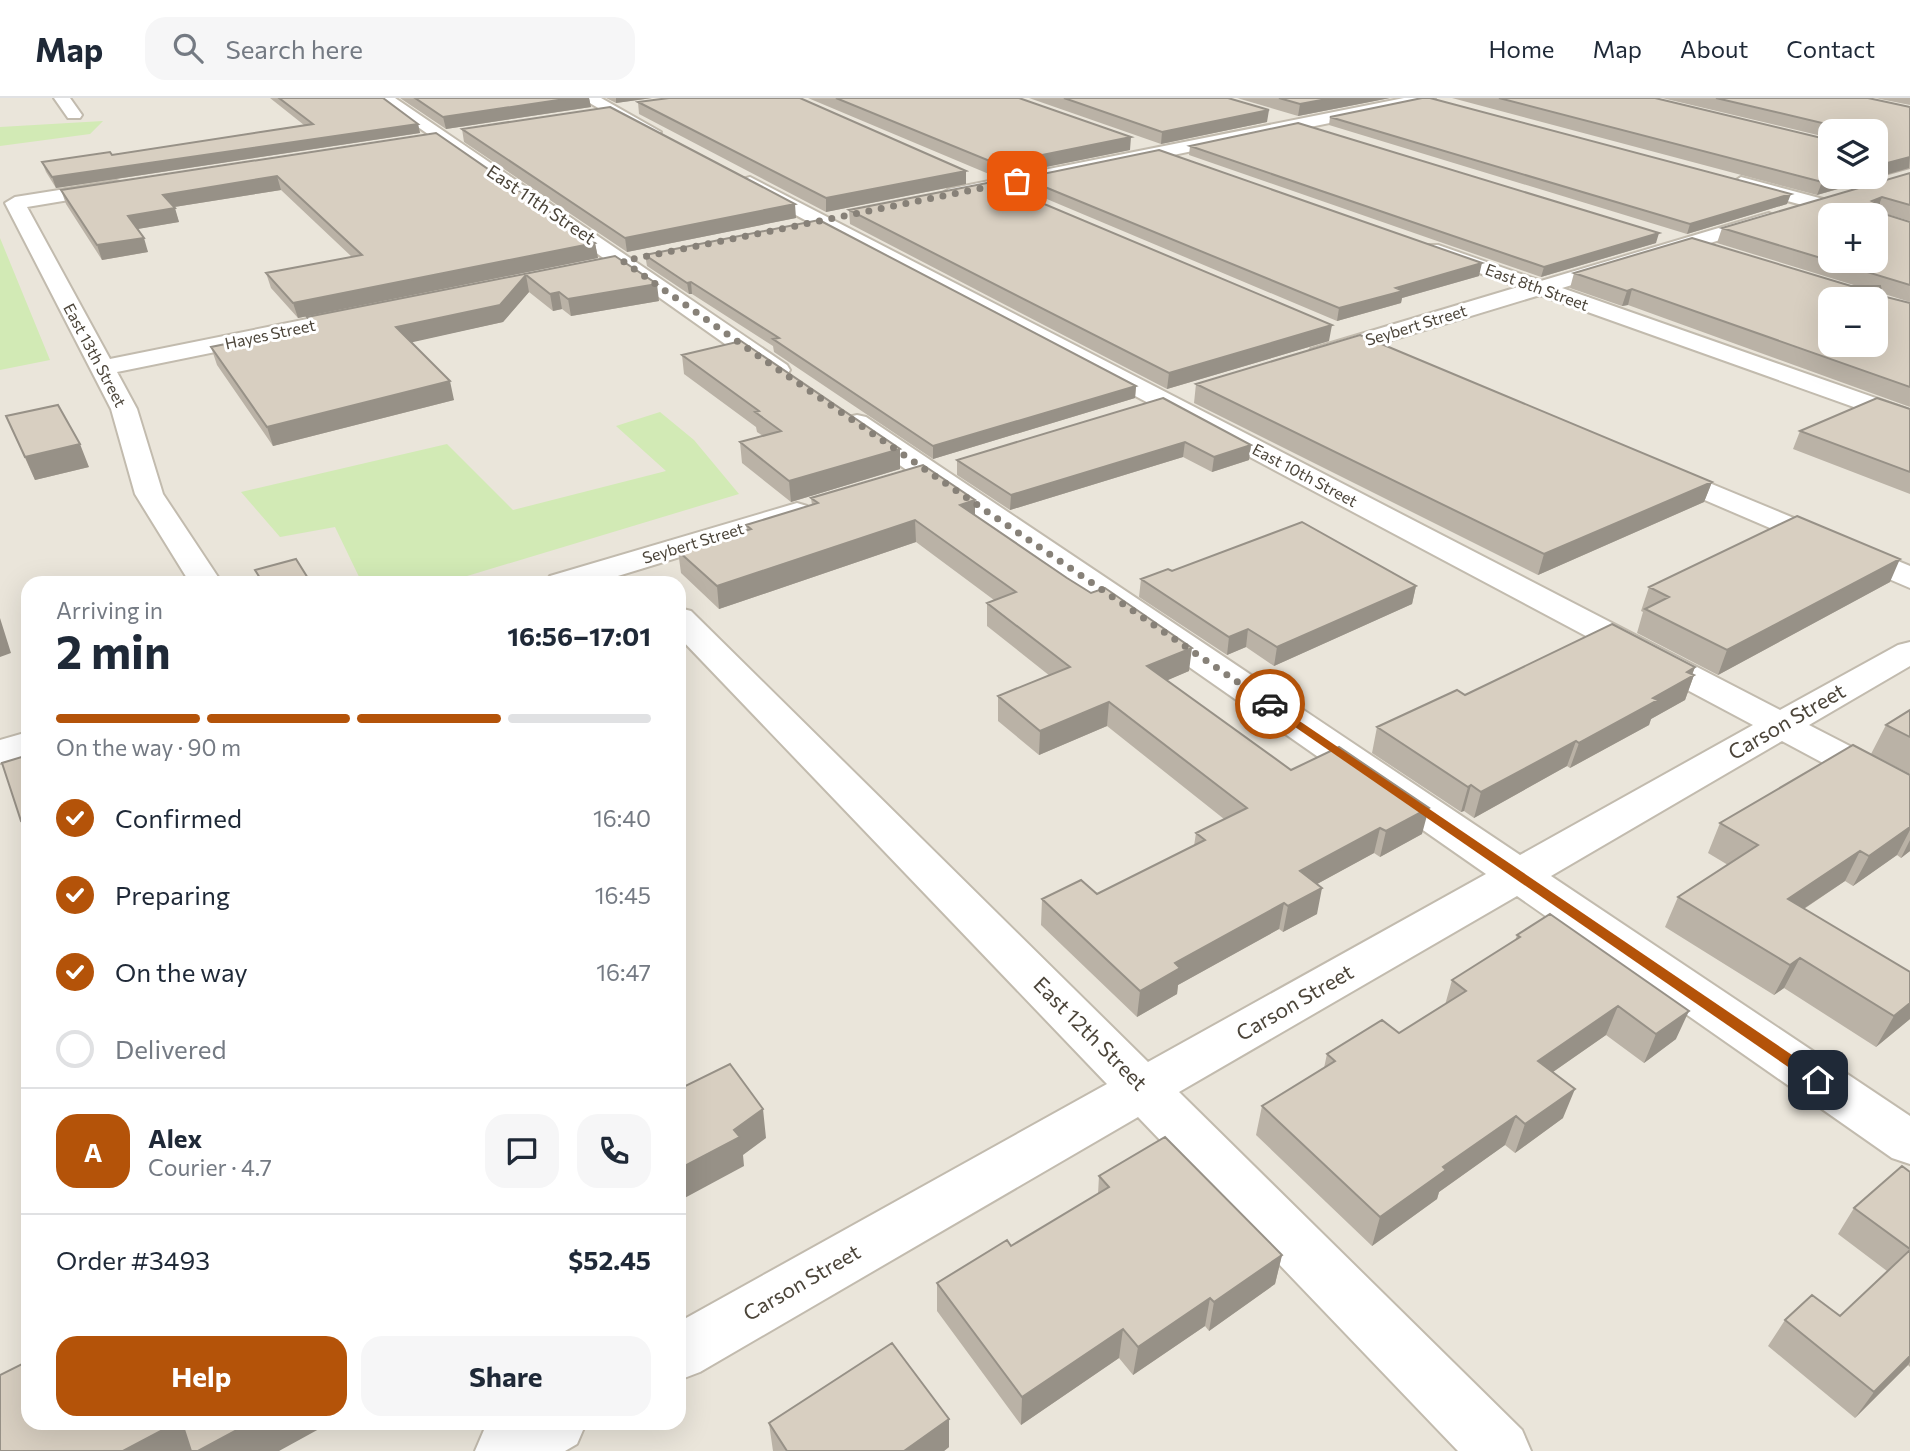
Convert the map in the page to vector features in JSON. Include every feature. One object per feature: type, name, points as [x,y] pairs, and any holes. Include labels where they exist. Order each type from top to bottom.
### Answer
[{"type":"street","points":[[62,98],[74,115]]},
{"type":"street","name":"East 11th Street","points":[[385,98],[1910,1143]]},
{"type":"street","points":[[928,199],[1429,99]]},
{"type":"street","points":[[607,108],[671,141]]},
{"type":"street","points":[[1261,113],[1335,136]]},
{"type":"street","points":[[415,142],[469,133]]},
{"type":"street","points":[[1122,139],[1196,165]]},
{"type":"street","name":"East 10th Street","points":[[729,172],[1910,793]]},
{"type":"street","points":[[968,175],[1031,202]]},
{"type":"street","points":[[1725,179],[1818,204]]},
{"type":"street","name":"East 13th Street","points":[[139,184],[15,203],[124,409],[149,494],[202,576]]},
{"type":"street","name":"Seybert Street","points":[[1294,362],[1818,204]]},
{"type":"street","points":[[1660,235],[1725,256]]},
{"type":"street","name":"East 8th Street","points":[[1409,241],[1910,419]]},
{"type":"street","name":"Hayes Street","points":[[101,369],[382,311]]},
{"type":"street","points":[[1321,326],[1397,358]]},
{"type":"street","points":[[1125,412],[1203,389]]},
{"type":"street","points":[[1640,462],[1910,578]]},
{"type":"street","name":"Seybert Street","points":[[613,576],[635,573],[824,503]]},
{"type":"street","name":"East 12th Street","points":[[686,625],[1500,1451]]},
{"type":"street","name":"Carson Street","points":[[686,1349],[1910,652]]},
{"type":"street","points":[[0,752],[21,745]]},
{"type":"street","points":[[506,1451],[544,1430]]},
{"type":"shaded area","points":[[0,98],[1910,98],[1910,1451],[0,1451]]},
{"type":"green space","points":[[103,121],[90,134],[0,146],[0,127]]},
{"type":"green space","points":[[0,238],[50,360],[0,370]]},
{"type":"green space","points":[[660,412],[694,440],[739,494],[467,576],[359,576],[335,527],[280,537],[241,492],[447,444],[513,510],[666,471],[616,426]]},
{"type":"building","points":[[279,98],[383,98],[418,124],[52,177],[42,162],[110,152],[112,155],[313,124]]},
{"type":"building","points":[[415,98],[572,98],[443,117]]},
{"type":"building","points":[[669,98],[800,98],[966,171],[826,198],[638,102]]},
{"type":"building","points":[[836,98],[1019,98],[1131,137],[997,164]]},
{"type":"building","points":[[1064,98],[1228,98],[1269,110],[1162,132]]},
{"type":"building","points":[[1279,98],[1332,98],[1300,104]]},
{"type":"building","points":[[1422,98],[1791,194],[1690,224],[1330,117]]},
{"type":"building","points":[[1499,98],[1655,98],[1818,137],[1818,181]]},
{"type":"building","points":[[1716,98],[1868,98],[1910,107],[1910,157],[1888,163],[1888,119],[1818,119],[1818,122]]},
{"type":"building","points":[[610,107],[795,204],[625,238],[462,129]]},
{"type":"building","points":[[1298,123],[1659,233],[1544,267],[1190,146]]},
{"type":"building","points":[[436,133],[595,243],[293,303],[266,273],[362,255],[277,176],[163,195],[175,208],[128,216],[144,238],[97,245],[61,190]]},
{"type":"building","points":[[1159,150],[1482,263],[1396,288],[1403,291],[1339,308],[1023,178]]},
{"type":"building","points":[[1910,173],[1910,205],[1882,197],[1872,201],[1877,203],[1818,203],[1818,257],[1722,228],[1855,189],[1888,189],[1888,179]]},
{"type":"building","points":[[992,182],[1332,325],[1169,373],[849,210]]},
{"type":"building","points":[[1888,215],[1910,222],[1910,285],[1870,273],[1888,273]]},
{"type":"building","points":[[819,220],[1136,386],[933,446],[773,339],[779,338],[645,255]]},
{"type":"building","points":[[1692,238],[1851,286],[1880,287],[1818,287],[1818,355],[1632,289],[1627,291],[1574,273]]},
{"type":"building","points":[[615,256],[657,284],[568,299],[559,292],[550,294],[526,275],[500,305],[396,327],[450,381],[267,427],[211,347],[314,326],[307,317]]},
{"type":"building","points":[[1888,298],[1910,303],[1910,387],[1825,357],[1888,357]]},
{"type":"building","points":[[1360,335],[1712,482],[1544,554],[1196,384]]},
{"type":"building","points":[[741,341],[900,449],[789,481],[740,442],[781,431],[755,412],[759,411],[682,355]]},
{"type":"building","points":[[1163,398],[1251,445],[1214,457],[1185,442],[1011,495],[957,460]]},
{"type":"building","points":[[1877,398],[1910,409],[1910,472],[1800,431]]},
{"type":"building","points":[[58,405],[80,444],[25,457],[6,416]]},
{"type":"building","points":[[923,465],[975,500],[960,505],[1067,578],[1091,593],[1105,588],[1192,648],[1147,666],[1291,770],[1339,747],[1429,808],[1386,831],[1380,828],[1300,871],[1322,888],[1288,906],[1284,903],[1175,963],[1180,968],[1140,991],[1042,899],[1081,880],[1097,894],[1205,840],[1196,833],[1247,808],[1109,702],[1040,731],[998,696],[1070,667],[987,603],[1016,592],[915,520],[717,586],[678,551],[751,529],[746,525],[818,503],[811,498]]},
{"type":"building","points":[[1797,516],[1900,559],[1727,650],[1645,609],[1669,597],[1649,587]]},
{"type":"building","points":[[1302,522],[1416,586],[1277,647],[1248,629],[1229,637],[1141,579],[1168,569],[1172,571]]},
{"type":"building","points":[[296,559],[307,576],[259,576],[255,570]]},
{"type":"building","points":[[1612,624],[1695,667],[1687,672],[1694,675],[1653,698],[1658,700],[1481,792],[1471,785],[1468,787],[1377,727],[1457,690],[1465,695]]},
{"type":"building","points":[[1910,710],[1910,737],[1886,725]]},
{"type":"building","points":[[1853,745],[1910,775],[1910,827],[1869,856],[1860,851],[1788,899],[1910,972],[1910,1003],[1894,1016],[1800,958],[1790,965],[1678,897],[1758,845],[1720,823]]},
{"type":"building","points":[[21,757],[21,821],[2,763]]},
{"type":"building","points":[[1550,914],[1689,1011],[1656,1034],[1618,1006],[1538,1061],[1575,1089],[1525,1124],[1516,1116],[1443,1167],[1446,1170],[1380,1217],[1262,1106],[1335,1061],[1327,1054],[1382,1020],[1399,1033],[1466,991],[1452,980],[1520,937],[1517,935]]},
{"type":"building","points":[[730,1064],[763,1109],[734,1130],[740,1137],[686,1165],[686,1086]]},
{"type":"building","points":[[1165,1137],[1282,1255],[1214,1302],[1210,1298],[1138,1347],[1123,1329],[1022,1397],[937,1283],[1007,1240],[1011,1246],[1109,1187],[1099,1176]]},
{"type":"building","points":[[1902,1166],[1910,1172],[1910,1249],[1854,1208]]},
{"type":"building","points":[[1910,1250],[1910,1356],[1874,1392],[1785,1320],[1812,1295],[1840,1316]]},
{"type":"building","points":[[892,1343],[949,1419],[904,1451],[787,1451],[769,1423]]},
{"type":"building","points":[[21,1364],[21,1430],[163,1430],[123,1451],[0,1451],[0,1375]]},
{"type":"building","points":[[184,1430],[237,1430],[198,1451],[191,1451]]},
{"type":"way so far","points":[[1017,181],[623,261],[1270,704]]},
{"type":"route","points":[[1270,704],[1818,1080]]}]
